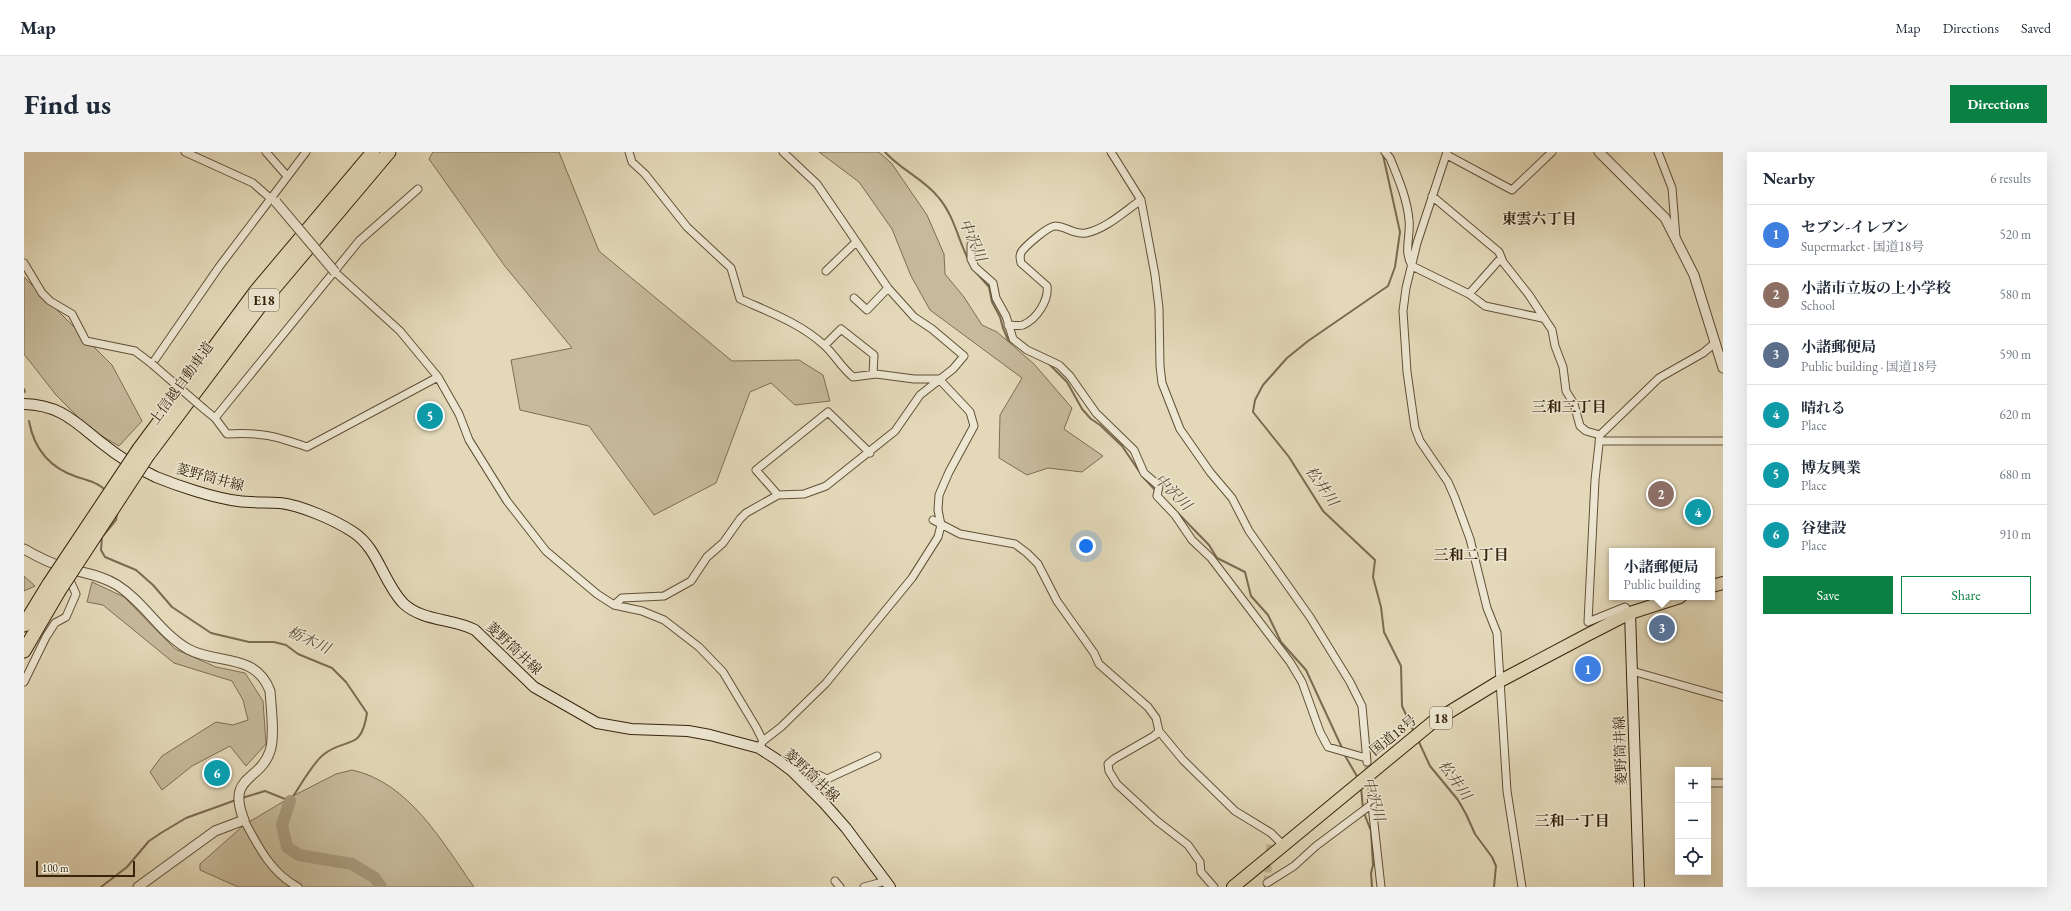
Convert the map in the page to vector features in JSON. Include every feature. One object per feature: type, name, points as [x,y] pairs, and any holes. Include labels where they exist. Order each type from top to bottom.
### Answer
[{"type":"highway","name":"上信越自動車道","points":[[24,625],[54,588],[143,452],[256,291],[373,152]]},
{"type":"highway","name":"上信越自動車道","points":[[143,452],[188,400],[266,298],[389,152]]},
{"type":"highway","name":"上信越自動車道","points":[[24,651],[54,588]]},
{"type":"highway","name":"国道18号","points":[[1233,887],[1433,722],[1500,681],[1630,613],[1671,600]]},
{"type":"main road","name":"菱野筒井線","points":[[24,404],[38,404],[60,411],[132,465],[157,477],[236,501],[281,503],[303,508],[353,532],[369,547],[395,593],[403,603],[415,612],[446,622],[465,624],[475,630],[534,687],[596,723],[632,729],[688,731],[744,743],[761,744],[824,803],[846,828],[888,884]]},
{"type":"main road","name":"菱野筒井線","points":[[1630,613],[1639,887]]},
{"type":"street","points":[[185,152],[253,183],[273,200],[335,272],[400,330],[438,377],[459,414],[469,440],[516,514],[546,552],[581,582],[614,605],[642,611],[664,620],[699,648],[723,672],[756,727],[761,744],[781,727],[834,674],[912,578],[938,537],[941,525],[938,510],[939,495],[949,472],[974,426],[970,412],[939,379],[873,374],[853,377],[843,369],[824,345],[799,326],[740,299],[731,268],[687,227],[644,174],[632,162],[629,152]]},
{"type":"street","points":[[266,152],[287,176]]},
{"type":"street","points":[[152,364],[219,267],[273,200],[287,176],[306,152]]},
{"type":"street","points":[[614,605],[622,598],[664,596],[691,581],[707,557],[723,543],[746,513],[778,495],[804,494],[826,486],[870,453],[895,431],[920,395],[953,369],[964,356],[932,329],[914,317],[888,288],[817,184],[783,152]]},
{"type":"street","points":[[971,245],[971,259],[975,267],[993,283],[996,298],[1006,316],[1013,339],[1019,345],[1052,361],[1070,376],[1096,413],[1134,450],[1144,473],[1159,486],[1157,496],[1175,515],[1192,540],[1211,558],[1290,662],[1302,682],[1320,732],[1328,747],[1366,760],[1362,706],[1350,682],[1310,617],[1249,531],[1232,498],[1210,472],[1180,429],[1162,382],[1158,302],[1141,200],[1111,152]]},
{"type":"street","points":[[1385,152],[1390,158],[1406,201],[1410,222],[1408,258],[1412,266],[1469,294],[1489,308],[1542,318]]},
{"type":"street","points":[[1522,887],[1507,791],[1498,633],[1486,608],[1470,539],[1448,482],[1420,441],[1412,414],[1406,372],[1403,311],[1406,288],[1412,266],[1432,196],[1447,153],[1512,190],[1552,152]]},
{"type":"street","points":[[1599,152],[1665,218],[1694,275],[1720,354],[1723,368]]},
{"type":"street","points":[[1658,152],[1672,188],[1676,238]]},
{"type":"street","points":[[215,418],[359,241],[418,189]]},
{"type":"street","points":[[1432,196],[1499,252],[1501,258],[1529,295],[1542,318],[1552,330],[1555,346],[1563,367],[1566,391],[1574,404],[1580,426],[1599,438],[1723,441]]},
{"type":"street","points":[[1008,325],[1022,325],[1030,321],[1040,310],[1046,298],[1046,286],[1021,263],[1020,256],[1022,251],[1030,243],[1050,227],[1055,226],[1079,234],[1096,230],[1141,200]]},
{"type":"street","points":[[826,271],[856,242]]},
{"type":"street","points":[[1469,294],[1501,258]]},
{"type":"street","points":[[24,263],[42,293],[50,301],[72,314],[86,341],[135,351],[215,418],[227,434],[270,434],[307,448],[438,377]]},
{"type":"street","points":[[854,298],[867,310],[888,288]]},
{"type":"street","points":[[824,345],[841,329],[874,354],[873,374]]},
{"type":"street","points":[[1630,613],[1625,607],[1588,622],[1595,480],[1599,438],[1659,378],[1702,353],[1716,342]]},
{"type":"street","points":[[778,495],[756,470],[828,412],[870,453]]},
{"type":"street","points":[[933,520],[960,534],[1014,544],[1027,553],[1038,564],[1057,600],[1100,664],[1148,707],[1156,718],[1159,731],[1182,760],[1235,811],[1271,833],[1283,845]]},
{"type":"street","points":[[24,549],[65,568],[82,571],[118,585],[130,595],[163,630],[188,649],[217,658],[236,661],[252,668],[267,683],[270,692],[272,711],[271,749],[267,760],[242,785],[239,794],[240,809],[244,820],[265,858],[288,882],[298,887]]},
{"type":"street","points":[[24,682],[46,637],[55,622],[66,617],[76,594],[65,568]]},
{"type":"street","points":[[1632,671],[1723,698]]},
{"type":"street","points":[[1159,731],[1154,736],[1114,758],[1108,764],[1109,771],[1117,784],[1128,795],[1157,821],[1188,845],[1200,862],[1201,872],[1214,887]]},
{"type":"street","points":[[789,769],[800,766],[827,779],[877,756]]},
{"type":"street","points":[[1711,783],[1723,783]]},
{"type":"street","points":[[1267,882],[1294,866],[1316,846],[1358,814],[1370,802],[1381,887]]},
{"type":"street","points":[[138,887],[215,831],[244,820]]},
{"type":"street","points":[[1270,843],[1271,833]]},
{"type":"street","points":[[864,887],[888,884]]},
{"type":"shaded area","points":[[433,152],[559,152],[599,251],[732,361],[799,360],[823,375],[830,401],[795,405],[771,383],[750,392],[716,483],[654,515],[589,426],[520,410],[511,360],[572,348],[504,265],[429,159]]},
{"type":"shaded area","points":[[819,152],[879,152],[892,164],[927,215],[944,254],[945,274],[964,297],[982,325],[997,332],[1034,364],[1072,408],[1064,429],[1103,456],[1082,472],[1048,468],[1027,475],[999,458],[1000,415],[1022,378],[930,310],[911,276],[892,229],[859,182]]},
{"type":"shaded area","points":[[24,277],[112,365],[142,421],[119,446],[90,429],[56,395],[24,354]]},
{"type":"shaded area","points":[[24,576],[35,586],[24,591]]},
{"type":"shaded area","points":[[92,582],[124,597],[175,649],[216,667],[245,673],[263,701],[266,744],[246,766],[230,746],[192,766],[162,790],[150,772],[162,756],[216,722],[233,725],[248,720],[243,700],[232,681],[174,663],[103,605],[87,602]]},
{"type":"shaded area","points":[[352,770],[372,777],[391,787],[423,816],[474,887],[238,887],[200,870],[200,864],[244,825],[291,797],[336,774]]},
{"type":"waterway","name":"中沢川","points":[[885,152],[926,185],[939,198],[952,220],[968,259]]},
{"type":"waterway","name":"松井川","points":[[1383,155],[1400,232],[1395,267],[1388,286],[1308,341],[1287,358],[1263,385],[1255,400],[1253,412],[1289,457],[1323,511],[1375,560],[1373,577],[1381,607],[1384,632],[1401,666],[1402,706],[1414,732]]},
{"type":"waterway","name":"中沢川","points":[[974,270],[989,287],[992,302],[1000,317],[1008,340],[1014,344]]},
{"type":"waterway","name":"中沢川","points":[[1048,363],[1067,382],[1082,409],[1091,419],[1100,425],[1122,446],[1143,477],[1156,491]]},
{"type":"waterway","name":"栃木川","points":[[29,421],[31,431],[39,449],[51,463],[67,473],[96,484],[106,491]]},
{"type":"waterway","name":"中沢川","points":[[1170,505],[1209,545],[1217,558],[1245,572],[1251,596],[1268,615],[1281,642],[1306,670],[1343,750]]},
{"type":"waterway","name":"栃木川","points":[[117,513],[116,520],[102,537],[101,550],[105,557],[136,570],[153,585],[172,607],[211,633],[249,642],[274,642],[286,645],[298,654],[332,668],[346,682],[367,713],[361,734],[357,739],[331,749],[323,755],[310,770],[290,801],[265,791],[242,798]]},
{"type":"waterway","name":"松井川","points":[[1418,740],[1430,766],[1458,800],[1475,834],[1492,857],[1496,866],[1494,887]]},
{"type":"waterway","name":"中沢川","points":[[1344,754],[1358,778]]},
{"type":"waterway","name":"中沢川","points":[[1361,787],[1363,809]]},
{"type":"waterway","points":[[101,887],[127,867],[149,841],[161,833],[186,818],[236,800]]},
{"type":"waterway","name":"栃木川","points":[[290,801],[282,825],[287,847],[299,855],[352,864],[375,878],[381,887]]},
{"type":"waterway","name":"中沢川","points":[[1364,813],[1371,831],[1373,865],[1371,873],[1372,887]]},
{"type":"tunnel","points":[[1367,762],[1371,796]]},
{"type":"tunnel","points":[[1267,883],[1270,843]]},
{"type":"place","name":"博友興業","points":[[430,416]]},
{"type":"place","name":"小諸市立坂の上小学校","points":[[1661,494]]},
{"type":"place","name":"晴れる","points":[[1698,512]]},
{"type":"place","name":"小諸郵便局","points":[[1662,628]]},
{"type":"place","name":"セブン-イレブン","points":[[1588,669]]},
{"type":"place","name":"谷建設","points":[[217,773]]},
{"type":"district","name":"東雲六丁目","points":[[1539,219]]},
{"type":"district","name":"三和三丁目","points":[[1569,407]]},
{"type":"district","name":"三和二丁目","points":[[1471,555]]},
{"type":"district","name":"三和一丁目","points":[[1572,821]]}]
